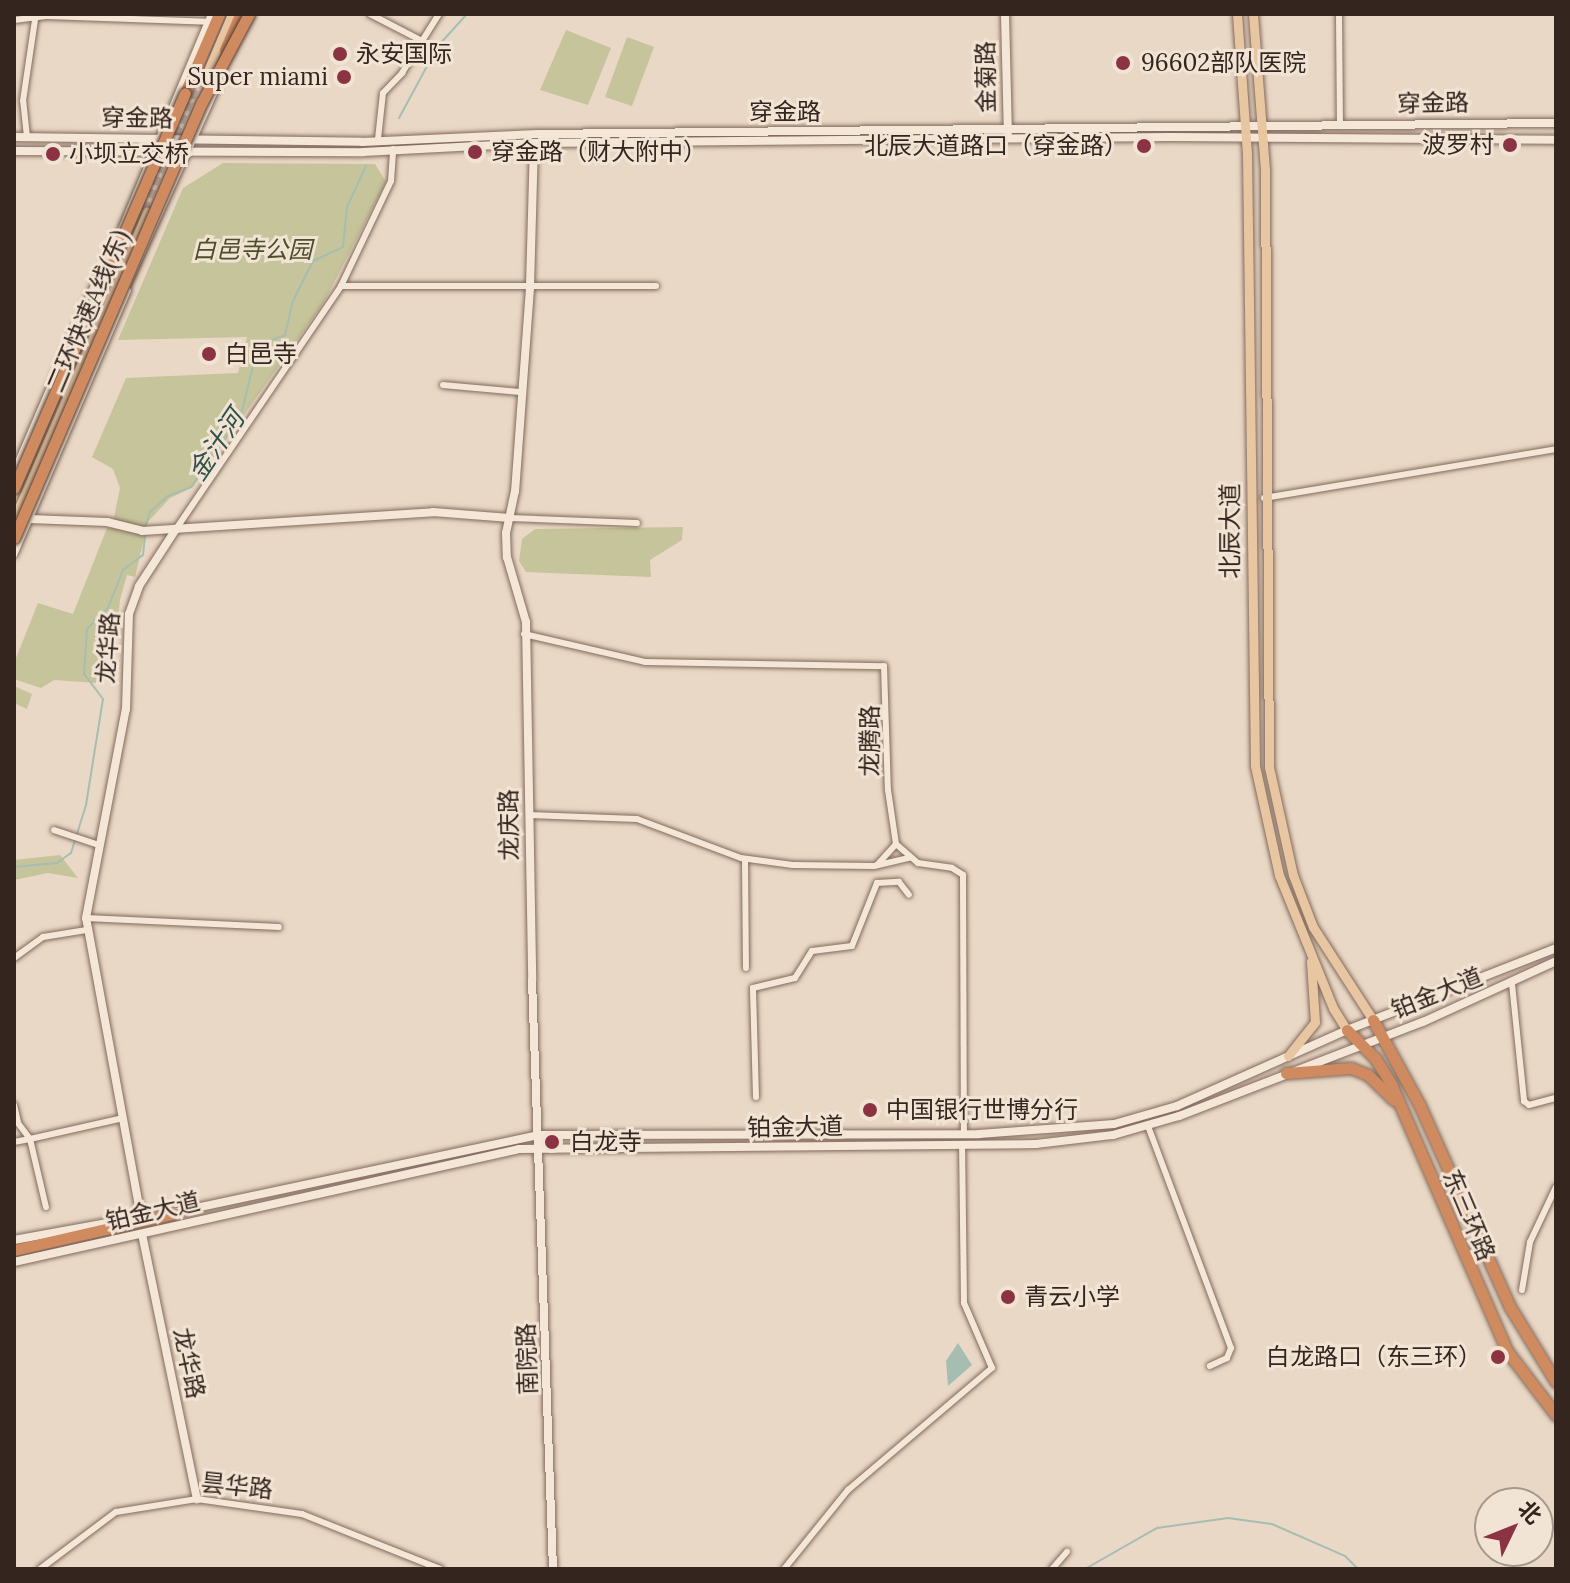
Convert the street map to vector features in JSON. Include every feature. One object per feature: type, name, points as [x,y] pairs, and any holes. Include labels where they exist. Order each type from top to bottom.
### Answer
[{"type":"highway","name":"二环快速A线(东)","points":[[14,538],[245,14]]},
{"type":"highway","points":[[14,488],[214,17]]},
{"type":"highway","name":"东三环路","points":[[1373,1020],[1384,1036],[1510,1307],[1556,1382]]},
{"type":"highway","name":"东三环路","points":[[1347,1030],[1375,1058],[1400,1105],[1487,1312],[1507,1351],[1556,1415]]},
{"type":"highway","points":[[1286,1073],[1351,1068],[1368,1075],[1400,1105]]},
{"type":"highway","points":[[14,1250],[175,1213]]},
{"type":"main road","points":[[201,79],[230,14]]},
{"type":"main road","points":[[14,507],[96,324],[137,270],[194,139],[206,103],[238,37],[245,14]]},
{"type":"main road","name":"金菊路","points":[[1005,14],[1008,135]]},
{"type":"main road","name":"北辰大道","points":[[1237,14],[1246,140],[1252,735],[1273,853],[1311,954],[1347,1030]]},
{"type":"main road","name":"北辰大道","points":[[1253,14],[1263,140],[1266,736],[1274,797],[1293,875],[1313,927],[1373,1020]]},
{"type":"main road","points":[[182,92],[178,101],[187,110],[199,111],[206,103]]},
{"type":"main road","points":[[96,324],[107,256],[152,151],[182,92]]},
{"type":"main road","name":"穿金路","points":[[14,151],[393,149],[534,143],[1008,135],[1245,125],[1556,123]]},
{"type":"main road","name":"穿金路","points":[[14,137],[378,139],[1008,135],[1246,140],[1556,140]]},
{"type":"main road","name":"龙庆路","points":[[534,143],[530,288],[507,557],[523,608],[541,1148]]},
{"type":"main road","points":[[136,188],[143,180],[156,180],[166,188],[167,202]]},
{"type":"main road","points":[[14,519],[145,210]]},
{"type":"main road","points":[[30,519],[107,522],[146,530],[419,512],[510,518]]},
{"type":"main road","name":"龙华路","points":[[141,1217],[119,1119],[86,918],[126,709],[129,614],[139,586],[176,529]]},
{"type":"main road","name":"铂金大道","points":[[14,1240],[175,1213],[539,1135],[964,1134],[1114,1124],[1177,1106],[1347,1030],[1556,948]]},
{"type":"main road","points":[[1288,1056],[1315,1022],[1311,954]]},
{"type":"main road","name":"铂金大道","points":[[14,1262],[484,1155],[541,1148],[962,1145],[1075,1141],[1148,1126],[1384,1036],[1512,984],[1556,961]]},
{"type":"main road","name":"南院路","points":[[541,1148],[553,1569]]},
{"type":"main road","points":[[342,1177],[346,1188]]},
{"type":"main road","name":"龙华路","points":[[142,1234],[197,1499]]},
{"type":"street","points":[[370,14],[422,41]]},
{"type":"street","points":[[378,139],[383,93],[439,14]]},
{"type":"street","points":[[1339,14],[1340,125]]},
{"type":"street","points":[[14,20],[35,20],[48,16],[214,17]]},
{"type":"street","points":[[27,137],[23,101],[35,20]]},
{"type":"street","name":"龙华路","points":[[176,529],[341,286],[391,181],[393,149]]},
{"type":"street","points":[[14,471],[107,256]]},
{"type":"street","points":[[14,555],[137,270]]},
{"type":"street","points":[[341,286],[656,286]]},
{"type":"street","points":[[443,385],[520,392]]},
{"type":"street","points":[[1264,498],[1556,449]]},
{"type":"street","points":[[510,518],[637,523]]},
{"type":"street","name":"龙腾路","points":[[524,634],[645,662],[884,666],[888,790],[896,844]]},
{"type":"street","points":[[529,815],[637,819],[745,859],[835,868],[874,866],[910,858]]},
{"type":"street","points":[[54,830],[99,845]]},
{"type":"street","points":[[874,866],[896,844],[910,858],[963,875],[964,1134]]},
{"type":"street","points":[[745,859],[746,968]]},
{"type":"street","points":[[756,1097],[753,988],[795,978],[812,951],[852,946],[877,883],[899,882],[909,895]]},
{"type":"street","points":[[86,918],[279,927]]},
{"type":"street","points":[[14,958],[43,937],[86,930]]},
{"type":"street","points":[[1512,984],[1524,1101],[1529,1105],[1556,1098]]},
{"type":"street","points":[[14,1105],[18,1123],[30,1139],[46,1207]]},
{"type":"street","points":[[14,1142],[119,1119]]},
{"type":"street","points":[[1148,1126],[1231,1348],[1227,1358],[1210,1366]]},
{"type":"street","points":[[784,1569],[848,1490],[949,1399],[992,1368],[964,1303],[962,1145]]},
{"type":"street","points":[[1522,1290],[1530,1242],[1556,1187]]},
{"type":"street","name":"昙华路","points":[[40,1569],[116,1512],[197,1499],[302,1514],[440,1569]]},
{"type":"street","points":[[1052,1569],[1067,1552]]},
{"type":"green space","points":[[566,30],[611,48],[588,105],[540,90]]},
{"type":"green space","points":[[627,37],[654,47],[632,106],[605,97]]},
{"type":"green space","name":"白邑寺公园","points":[[223,163],[375,164],[386,182],[324,302],[193,487],[170,498],[148,522],[135,577],[127,575],[120,600],[116,641],[101,640],[96,683],[54,680],[41,688],[14,679],[14,663],[38,603],[73,614],[107,528],[112,527],[120,488],[113,469],[92,457],[126,378],[238,373],[247,337],[118,340],[183,188]]},
{"type":"green space","points":[[683,527],[682,540],[650,560],[651,577],[526,572],[519,561],[522,539],[535,529]]},
{"type":"green space","points":[[14,686],[32,694],[27,709],[14,703]]},
{"type":"green space","points":[[60,855],[78,878],[48,873],[14,880],[14,860]]},
{"type":"shaded area","points":[[958,1343],[972,1365],[948,1386],[946,1361]]},
{"type":"waterway","name":"金汁河","points":[[399,118],[438,46],[467,14]]},
{"type":"waterway","name":"金汁河","points":[[145,528],[150,512],[168,496],[191,487],[241,415],[258,345],[285,335],[293,301],[313,261],[343,247],[347,207],[366,166]]},
{"type":"waterway","name":"金汁河","points":[[14,867],[57,863],[71,853],[86,805],[103,699],[84,674],[87,629],[108,608],[123,570],[143,555],[145,535]]},
{"type":"waterway","name":"金汁河","points":[[14,1348],[14,1360]]},
{"type":"waterway","points":[[1085,1569],[1157,1528],[1228,1518],[1272,1524],[1345,1556],[1358,1569]]},
{"type":"tunnel","points":[[143,209],[199,78]]},
{"type":"place","name":"永安国际","points":[[340,54]]},
{"type":"place","name":"96602部队医院","points":[[1123,63]]},
{"type":"place","name":"Super miami","points":[[344,77]]},
{"type":"place","name":"波罗村","points":[[1510,145]]},
{"type":"place","name":"北辰大道路口（穿金路）","points":[[1144,146]]},
{"type":"place","name":"穿金路（财大附中）","points":[[475,152]]},
{"type":"place","name":"小坝立交桥","points":[[53,154]]},
{"type":"place","name":"白邑寺","points":[[209,354]]},
{"type":"place","name":"中国银行世博分行","points":[[870,1110]]},
{"type":"place","name":"白龙寺","points":[[552,1142]]},
{"type":"place","name":"青云小学","points":[[1008,1297]]},
{"type":"place","name":"白龙路口（东三环）","points":[[1498,1357]]}]
